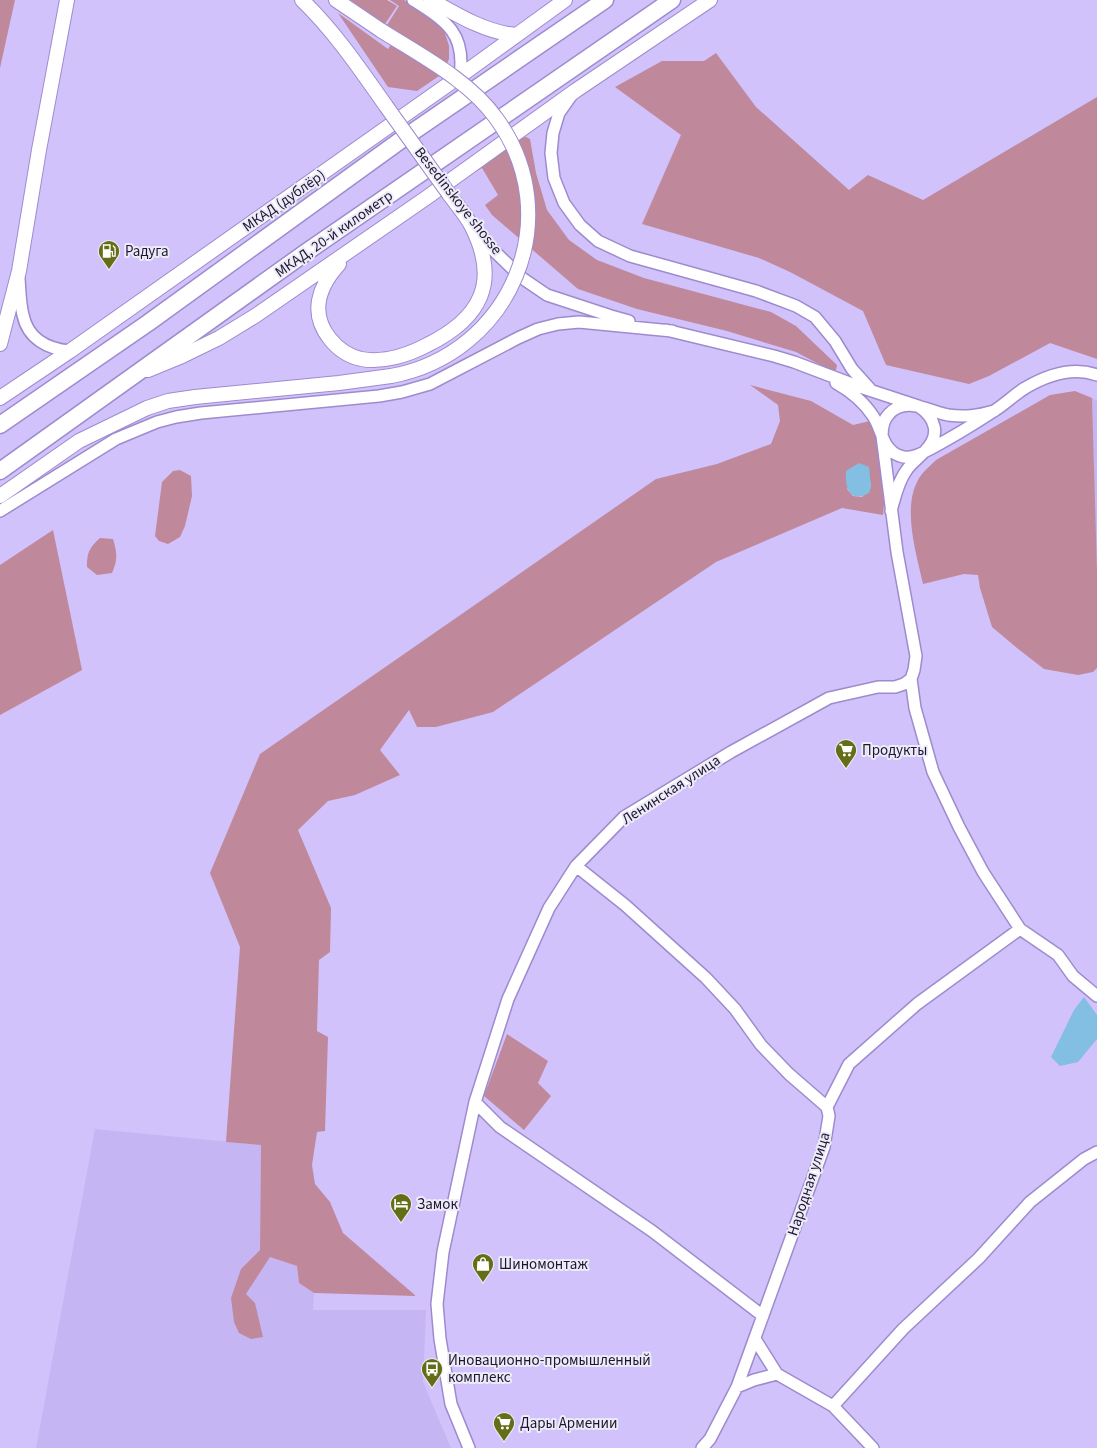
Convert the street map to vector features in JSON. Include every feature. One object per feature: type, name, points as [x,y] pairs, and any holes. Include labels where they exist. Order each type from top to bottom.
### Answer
[{"type":"highway","points":[[0,425],[148,323],[401,140],[604,0]]},
{"type":"highway","name":"МКАД, 20-й километр","points":[[0,471],[305,253],[672,0]]},
{"type":"main road","points":[[0,344],[19,272],[39,150],[67,0]]},
{"type":"main road","name":"Besedinskoye shosse","points":[[302,0],[339,40],[470,223]]},
{"type":"main road","points":[[0,496],[79,440],[147,408],[161,403],[195,397],[331,384],[391,376],[443,359],[461,348],[495,313],[516,277],[523,257],[527,234],[528,206],[526,182],[518,157],[508,136],[496,117],[478,96],[456,78],[336,0]]},
{"type":"main road","points":[[431,0],[488,29],[517,35]]},
{"type":"main road","name":"МКАД (дублёр)","points":[[0,398],[70,351],[565,0]]},
{"type":"main road","points":[[136,374],[182,356],[219,338],[255,316],[426,198],[575,91],[710,0]]},
{"type":"main road","points":[[353,249],[333,271],[325,282],[320,294],[318,307],[325,333],[335,346],[351,357],[380,360],[399,356],[418,350],[452,330],[464,321],[481,296],[485,278],[485,263],[470,223]]},
{"type":"street","points":[[413,0],[448,24],[456,37],[461,54],[462,67],[460,76]]},
{"type":"street","points":[[575,91],[559,112],[553,133],[551,153],[554,178],[564,203],[580,225],[598,241],[630,256],[756,291],[796,306],[816,317],[835,341],[852,369],[873,392]]},
{"type":"street","name":"Besedinskoye shosse","points":[[470,223],[522,278],[547,295],[611,316],[774,356],[873,392],[946,414],[977,416],[994,411]]},
{"type":"street","points":[[19,272],[22,315],[26,324],[40,342],[48,347],[70,351]]},
{"type":"street","points":[[0,511],[116,439],[176,416],[379,396],[402,392],[430,384],[518,338],[538,329],[558,324],[579,322],[672,331]]},
{"type":"street","name":"Besedinskoye shosse","points":[[811,369],[839,384],[859,400],[874,417],[882,436]]},
{"type":"street","points":[[882,436],[888,448],[900,456],[913,457],[994,411],[1024,388],[1057,373],[1070,371],[1097,375]]},
{"type":"street","points":[[891,511],[908,467],[926,451],[933,440],[934,426],[932,420],[929,414],[918,406],[904,405],[892,411],[884,422],[882,436],[891,511],[897,552],[916,656],[911,679],[915,708],[933,772],[959,828],[1020,929],[1058,955],[1073,976],[1097,996]]},
{"type":"street","name":"Ленинская улица","points":[[469,1448],[451,1404],[440,1339],[437,1304],[443,1252],[475,1102],[508,999],[548,908],[576,866],[624,817],[731,752],[829,698],[878,687],[895,687],[911,679]]},
{"type":"street","points":[[576,866],[624,904],[706,978],[735,1009],[761,1045],[789,1074],[827,1107]]},
{"type":"street","name":"Народная улица","points":[[702,1448],[710,1439],[737,1387],[824,1147],[829,1116],[827,1107],[849,1064],[917,1004],[1020,929]]},
{"type":"street","points":[[475,1102],[500,1127],[652,1231],[763,1316]]},
{"type":"street","points":[[833,1406],[903,1329],[979,1258],[1030,1202],[1084,1159],[1097,1152]]},
{"type":"street","points":[[755,1339],[777,1374],[833,1406],[873,1448]]},
{"type":"street","points":[[737,1387],[777,1374]]},
{"type":"shaded area","points":[[0,0],[15,0],[0,68]]},
{"type":"shaded area","points":[[350,0],[387,0],[397,6],[385,24]]},
{"type":"shaded area","points":[[390,0],[404,0],[431,18],[444,30],[449,46],[449,59],[442,74],[417,91],[388,87],[338,13],[388,49],[399,33],[387,25],[399,6]]},
{"type":"shaded area","points":[[716,53],[756,107],[849,190],[868,175],[923,200],[1097,97],[1097,359],[1050,343],[989,376],[969,384],[886,365],[863,311],[790,272],[759,258],[642,224],[681,135],[615,87],[662,61],[704,61]]},
{"type":"shaded area","points":[[526,137],[530,139],[536,173],[547,210],[569,240],[597,260],[644,278],[771,312],[796,326],[837,365],[836,370],[830,370],[796,352],[727,331],[637,309],[578,289],[492,215],[485,205],[498,195],[482,168],[468,175],[521,138]]},
{"type":"shaded area","points":[[750,385],[811,401],[853,425],[870,421],[879,442],[886,485],[883,515],[842,508],[716,562],[493,712],[436,727],[417,727],[409,710],[380,750],[400,775],[355,795],[328,801],[298,830],[331,908],[330,952],[319,960],[317,1031],[328,1037],[325,1131],[317,1132],[312,1165],[315,1184],[330,1202],[343,1233],[416,1296],[314,1293],[299,1283],[297,1266],[270,1257],[246,1294],[255,1303],[263,1337],[251,1339],[239,1333],[234,1322],[231,1298],[241,1269],[260,1250],[261,1145],[226,1142],[240,947],[210,873],[260,754],[656,479],[717,464],[771,444],[780,421],[778,405]],"holes":[[[868,467],[871,487],[862,497],[853,496],[847,489]]]},
{"type":"shaded area","points":[[1075,391],[1092,398],[1097,571],[1097,668],[1093,672],[1078,675],[1044,669],[992,627],[978,575],[964,574],[923,584],[914,543],[911,513],[915,485],[922,474],[936,460],[1050,395]]},
{"type":"shaded area","points":[[1092,398],[1097,401],[1097,571],[1096,568]]},
{"type":"shaded area","points":[[180,470],[191,476],[192,496],[185,526],[180,537],[168,544],[159,541],[155,536],[162,482],[173,471]]},
{"type":"shaded area","points":[[53,530],[82,670],[0,715],[0,565]]},
{"type":"shaded area","points":[[100,538],[113,539],[116,560],[112,573],[97,575],[87,567],[87,562],[89,551]]},
{"type":"shaded area","points":[[507,1034],[548,1061],[538,1083],[551,1096],[524,1130],[484,1096]]},
{"type":"shaded area","points":[[95,1129],[261,1145],[260,1250],[242,1269],[246,1294],[269,1256],[297,1266],[299,1283],[314,1293],[313,1310],[426,1310],[423,1382],[451,1448],[36,1448]]},
{"type":"water","points":[[859,463],[869,467],[871,487],[869,493],[862,496],[853,495],[846,483],[846,471]]},
{"type":"water","points":[[1084,997],[1097,1015],[1097,1039],[1078,1062],[1060,1066],[1051,1057],[1074,1010]]},
{"type":"place","name":"Радуга","points":[[109,270]]},
{"type":"place","name":"Продукты","points":[[846,769]]},
{"type":"place","name":"Замок","points":[[401,1223]]},
{"type":"place","name":"Шиномонтаж","points":[[483,1283]]},
{"type":"place","name":"Иновационно-промышленный комплекс","points":[[432,1388]]},
{"type":"place","name":"Дары Армении","points":[[504,1442]]}]
